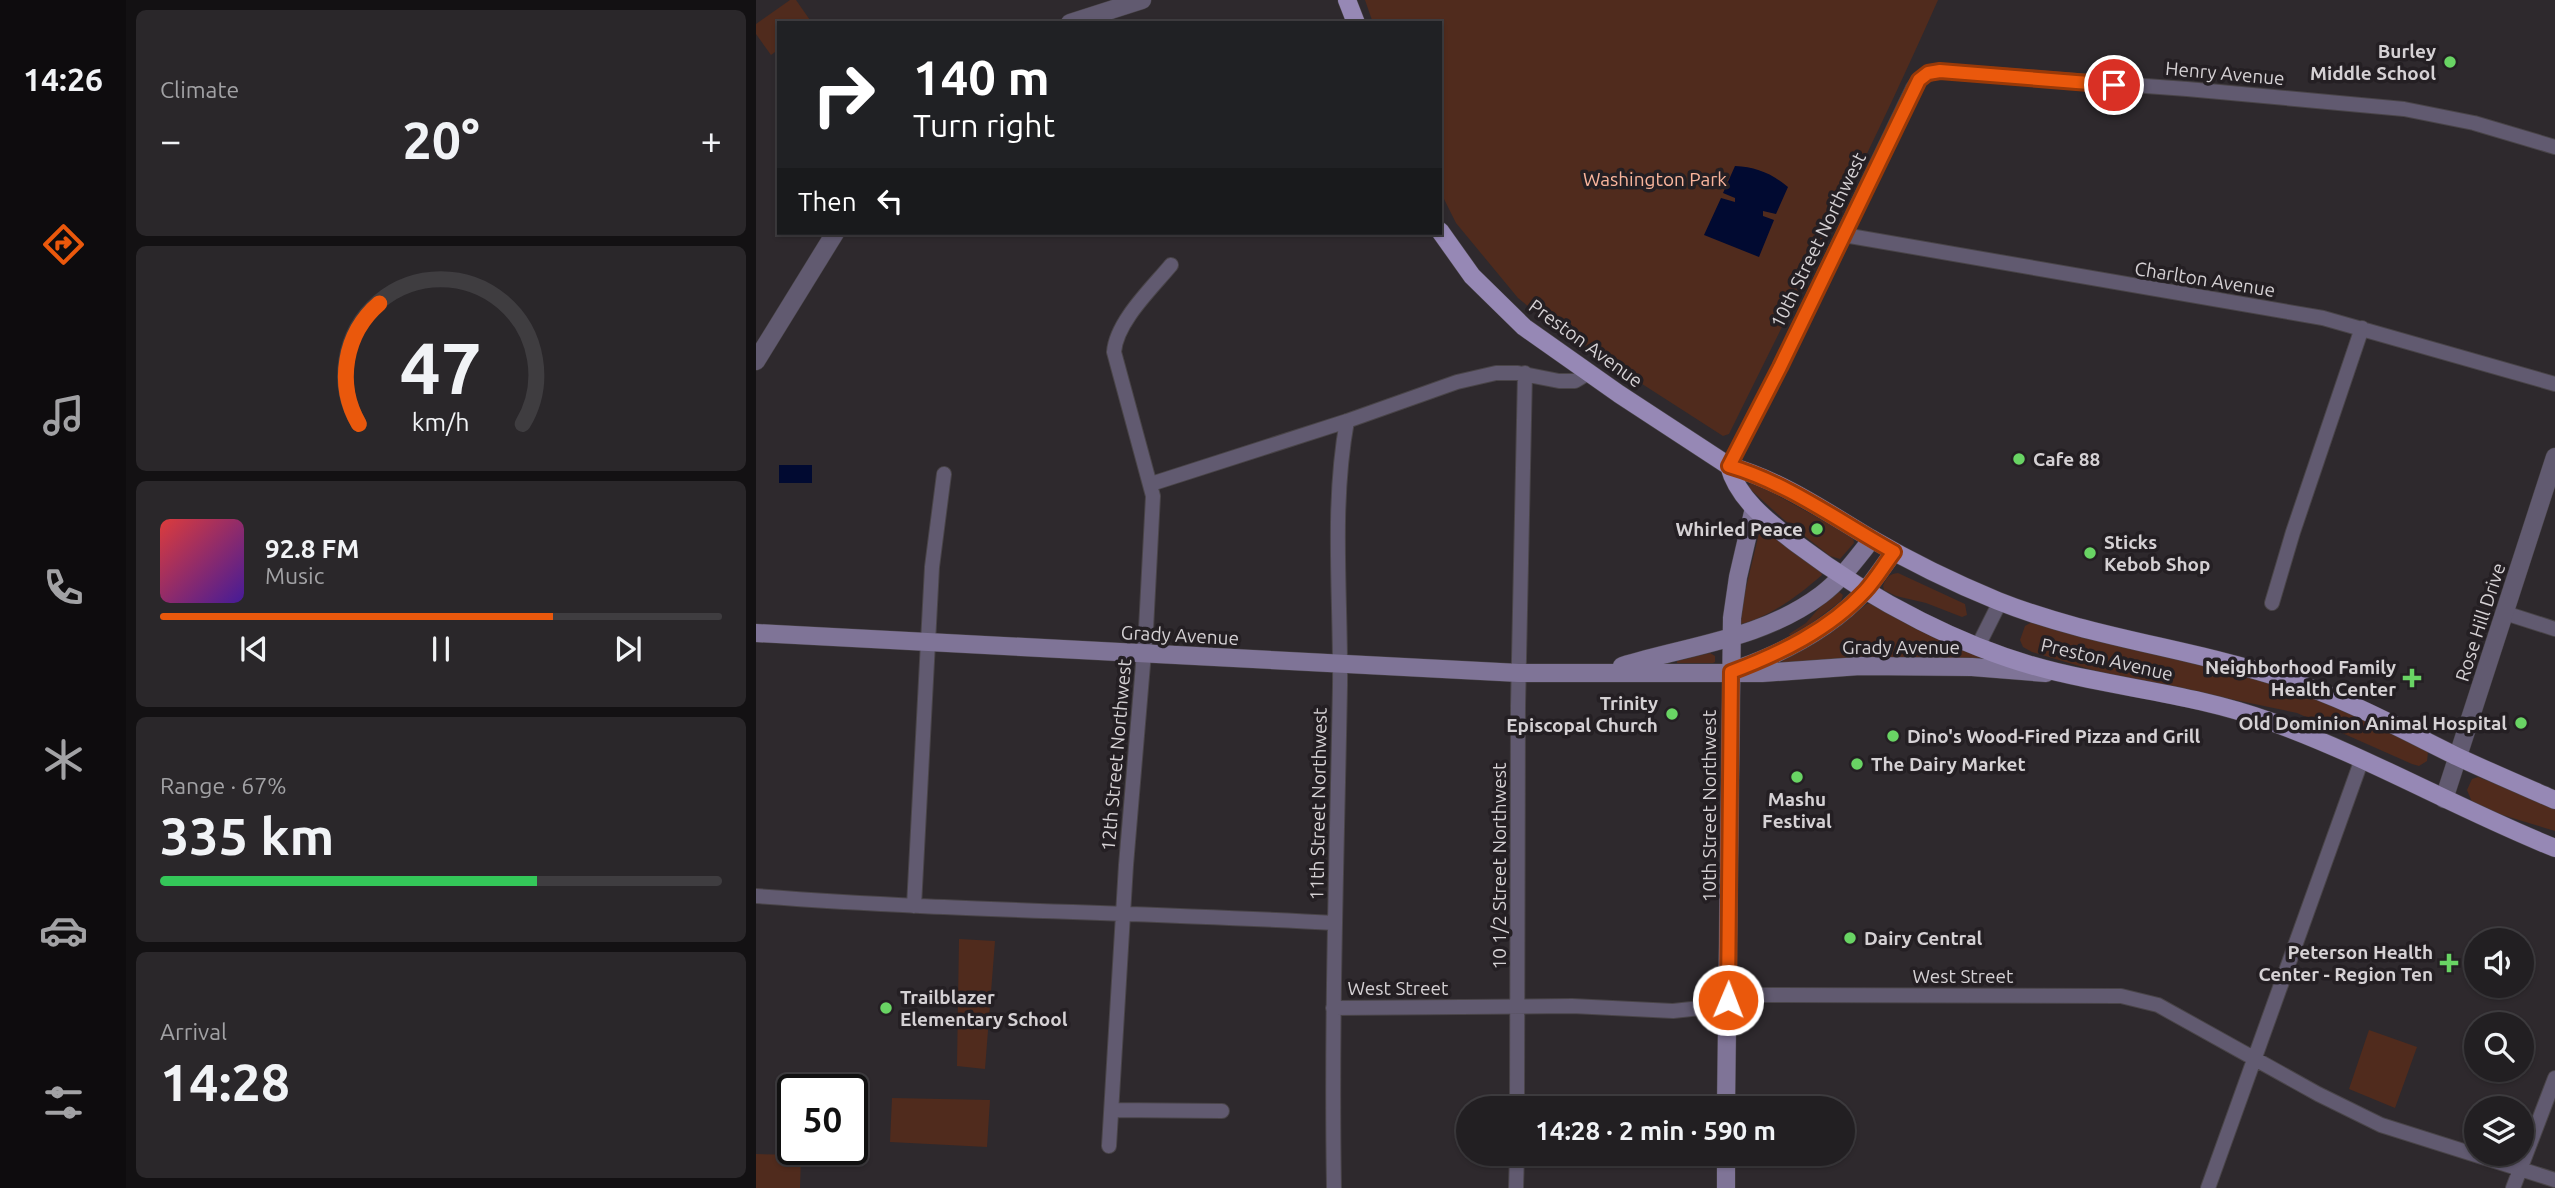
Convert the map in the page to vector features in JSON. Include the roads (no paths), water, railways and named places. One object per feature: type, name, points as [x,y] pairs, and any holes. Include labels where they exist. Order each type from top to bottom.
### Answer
[{"type":"main road","points":[[1347,0],[1355,21]]},
{"type":"main road","name":"Preston Avenue","points":[[1442,233],[1472,276],[1524,327],[1619,394],[1729,466],[1754,473],[1814,504],[1894,552],[2000,602],[2066,625],[2236,664],[2288,680],[2338,699],[2555,800]]},
{"type":"main road","name":"Preston Avenue","points":[[1729,466],[1738,488],[1754,508],[1778,529],[1843,576],[1899,609],[1978,646],[2073,676],[2216,704],[2255,715],[2362,759],[2555,848]]},
{"type":"main road","name":"10th Street Northwest","points":[[1726,1096],[1731,639],[1738,577],[1754,508]]},
{"type":"main road","name":"Grady Avenue","points":[[1602,672],[1731,639],[1793,614],[1843,576],[1872,539]]},
{"type":"main road","points":[[1731,672],[1777,653],[1812,634],[1866,590],[1894,552]]},
{"type":"main road","name":"Grady Avenue","points":[[756,633],[1519,673],[1762,673],[1860,666],[1972,667],[2073,676]]},
{"type":"main road","points":[[1726,1166],[1726,1188]]},
{"type":"street","points":[[1076,21],[1142,0]]},
{"type":"street","name":"Henry Avenue","points":[[1928,73],[1940,71],[2187,89],[2379,106],[2442,116],[2555,147]]},
{"type":"street","name":"10th Street Northwest","points":[[1729,466],[1844,235],[1913,88],[1928,73]]},
{"type":"street","points":[[756,361],[834,235]]},
{"type":"street","name":"Charlton Avenue","points":[[1844,235],[2323,318],[2555,384]]},
{"type":"street","name":"12th Street Northwest","points":[[1110,1146],[1126,864],[1144,654],[1153,496],[1114,352],[1115,340],[1129,317],[1171,265]]},
{"type":"street","points":[[2272,603],[2293,532],[2362,328]]},
{"type":"street","points":[[1151,484],[1347,421],[1457,382],[1496,373],[1525,373],[1559,381],[1575,381],[1590,372]]},
{"type":"street","name":"10 1/2 Street Northwest","points":[[1517,1096],[1519,673],[1525,373]]},
{"type":"street","name":"11th Street Northwest","points":[[1334,1188],[1333,1008],[1341,451],[1347,421]]},
{"type":"street","name":"Rose Hill Drive","points":[[2444,799],[2555,457]]},
{"type":"street","points":[[914,906],[933,554],[944,474]]},
{"type":"street","points":[[1978,646],[2000,602]]},
{"type":"street","points":[[2505,613],[2555,629]]},
{"type":"street","points":[[2208,1188],[2362,759]]},
{"type":"street","points":[[756,896],[914,906],[1335,923]]},
{"type":"street","name":"West Street","points":[[1333,1008],[1517,1007],[1673,1011],[1701,1008],[1750,995],[2121,996],[2158,1005],[2345,1109],[2381,1125],[2555,1180]]},
{"type":"street","points":[[2513,1188],[2555,1078]]},
{"type":"street","points":[[1112,1110],[1222,1111]]},
{"type":"street","points":[[1517,1166],[1517,1188]]},
{"type":"water","points":[[1735,166],[1763,172],[1788,187],[1776,214],[1763,211],[1763,216],[1774,220],[1759,257],[1704,235],[1721,198],[1735,202],[1735,198],[1723,193]]},
{"type":"water","points":[[779,465],[812,465],[812,483],[779,483]]},
{"type":"place","name":"Burley Middle School","points":[[2450,62]]},
{"type":"place","name":"Cafe 88","points":[[2019,459]]},
{"type":"place","name":"Whirled Peace","points":[[1817,529]]},
{"type":"place","name":"Sticks Kebob Shop","points":[[2090,553]]},
{"type":"place","name":"Neighborhood Family Health Center","points":[[2412,678]]},
{"type":"place","name":"Trinity Episcopal Church","points":[[1672,714]]},
{"type":"place","name":"Old Dominion Animal Hospital","points":[[2521,723]]},
{"type":"place","name":"Dino's Wood-Fired Pizza and Grill","points":[[1893,736]]},
{"type":"place","name":"The Dairy Market","points":[[1857,764]]},
{"type":"place","name":"Mashu Festival","points":[[1797,777]]},
{"type":"place","name":"Dairy Central","points":[[1850,938]]},
{"type":"place","name":"Peterson Health Center - Region Ten","points":[[2449,963]]},
{"type":"place","name":"Trailblazer Elementary School","points":[[886,1008]]},
{"type":"park label","name":"Washington Park","points":[[1655,179]]}]
